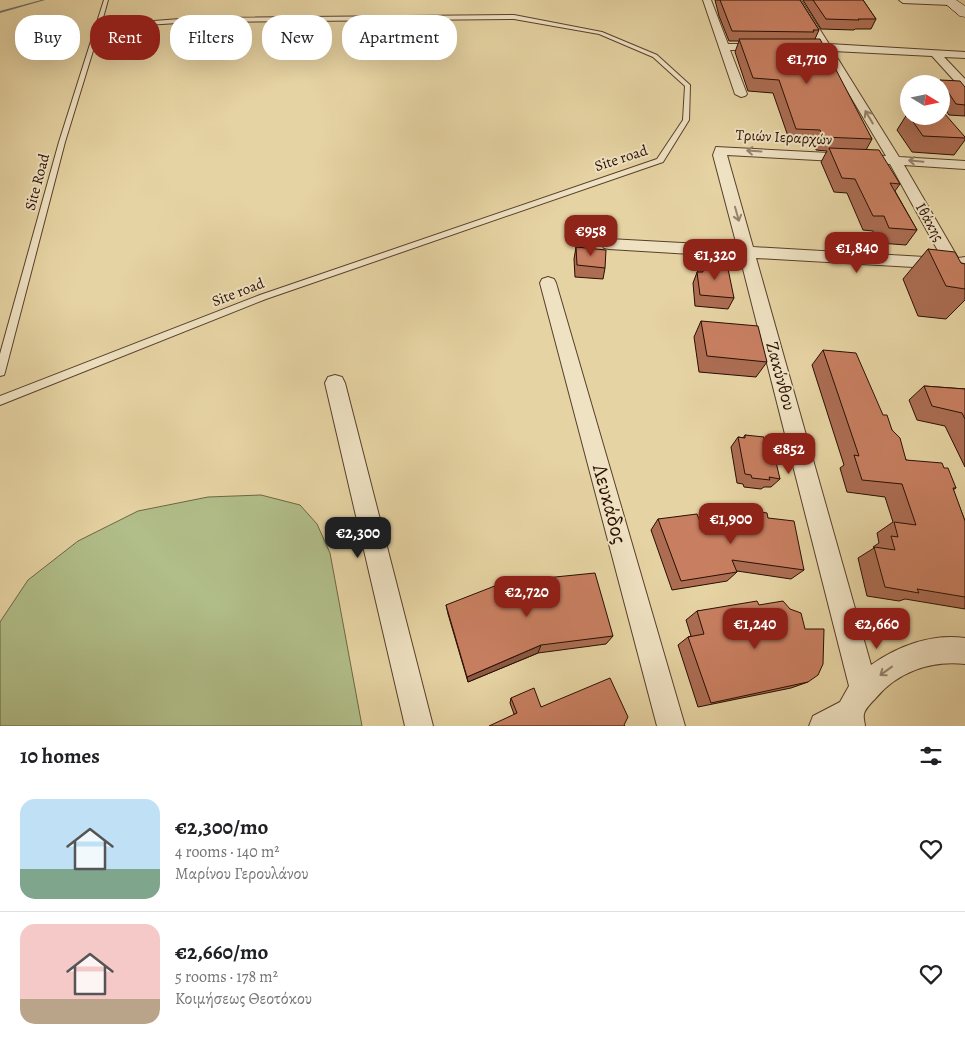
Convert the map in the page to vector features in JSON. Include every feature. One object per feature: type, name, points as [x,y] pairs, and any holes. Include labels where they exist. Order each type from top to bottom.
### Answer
[{"type":"main road","points":[[953,1],[965,3]]},
{"type":"main road","points":[[953,1],[965,12]]},
{"type":"street","points":[[707,0],[741,94]]},
{"type":"street","points":[[797,0],[894,159]]},
{"type":"street","points":[[903,0],[953,1]]},
{"type":"street","points":[[724,47],[772,48]]},
{"type":"street","points":[[809,47],[965,56]]},
{"type":"street","points":[[936,54],[965,86]]},
{"type":"street","name":"Τριών Ιεραρχών","points":[[721,150],[894,159],[965,165]]},
{"type":"street","name":"Ζακύνθου","points":[[721,150],[720,155],[748,253],[864,689]]},
{"type":"street","name":"Ιθάκης","points":[[894,159],[959,263],[965,285]]},
{"type":"street","points":[[609,244],[959,263]]},
{"type":"street","name":"Λευκάδος","points":[[548,283],[671,726]]},
{"type":"street","points":[[335,383],[419,726]]},
{"type":"street","points":[[823,726],[850,719],[864,689],[889,668],[928,652],[954,648],[965,651]]},
{"type":"lane","name":"Site Road","points":[[102,15],[106,0]]},
{"type":"lane","name":"Site road","points":[[0,401],[263,297],[660,160],[686,120],[688,86],[655,56],[600,34],[514,17],[193,20],[160,22]]},
{"type":"lane","name":"Site Road","points":[[0,372],[62,142],[90,53]]},
{"type":"green space","points":[[261,495],[300,505],[317,524],[330,553],[362,726],[0,726],[0,622],[28,580],[78,541],[138,511],[208,497]]},
{"type":"building","points":[[720,0],[800,0],[819,30],[813,30],[814,32],[732,31]]},
{"type":"building","points":[[813,0],[863,0],[876,19],[826,19]]},
{"type":"building","points":[[739,39],[820,39],[872,139],[823,137],[820,130],[796,129],[779,80],[753,78]]},
{"type":"building","points":[[950,80],[960,81],[965,87],[965,105],[956,104],[950,95]]},
{"type":"building","points":[[950,120],[965,138],[923,136],[915,125],[950,125]]},
{"type":"building","points":[[829,148],[879,150],[900,184],[890,183],[917,230],[889,228],[884,216],[873,216],[855,179],[842,178]]},
{"type":"building","points":[[576,247],[606,250],[605,268],[577,265]]},
{"type":"building","points":[[928,249],[955,252],[961,263],[965,264],[965,289],[946,286]]},
{"type":"building","points":[[701,262],[727,264],[734,298],[700,295],[697,272],[703,272]]},
{"type":"building","points":[[701,321],[758,326],[767,362],[707,356]]},
{"type":"building","points":[[823,350],[856,353],[883,415],[887,415],[892,430],[900,438],[906,460],[942,463],[944,468],[948,468],[956,488],[953,488],[965,521],[965,597],[917,589],[919,593],[885,587],[874,547],[895,550],[891,536],[898,537],[894,522],[916,525],[902,484],[862,480],[854,455],[859,456]]},
{"type":"building","points":[[924,386],[965,389],[965,419],[962,413],[932,406]]},
{"type":"building","points":[[745,435],[764,437],[764,440],[771,441],[780,479],[769,477],[770,480],[752,478],[751,475],[745,474],[738,437],[745,438]]},
{"type":"building","points":[[742,509],[767,513],[768,518],[794,521],[804,570],[732,560],[737,572],[681,581],[658,519],[697,514],[705,534],[740,528],[738,517],[743,517]]},
{"type":"building","points":[[595,573],[613,636],[541,645],[467,677],[446,605],[505,582]]},
{"type":"building","points":[[757,601],[759,605],[783,601],[790,609],[801,613],[805,629],[824,629],[823,664],[818,675],[808,682],[711,703],[688,637],[704,634],[697,611]]},
{"type":"building","points":[[610,678],[628,717],[625,726],[489,726],[517,713],[511,698],[534,688],[541,707]]},
{"type":"waterway","points":[[0,12],[44,0]]}]
